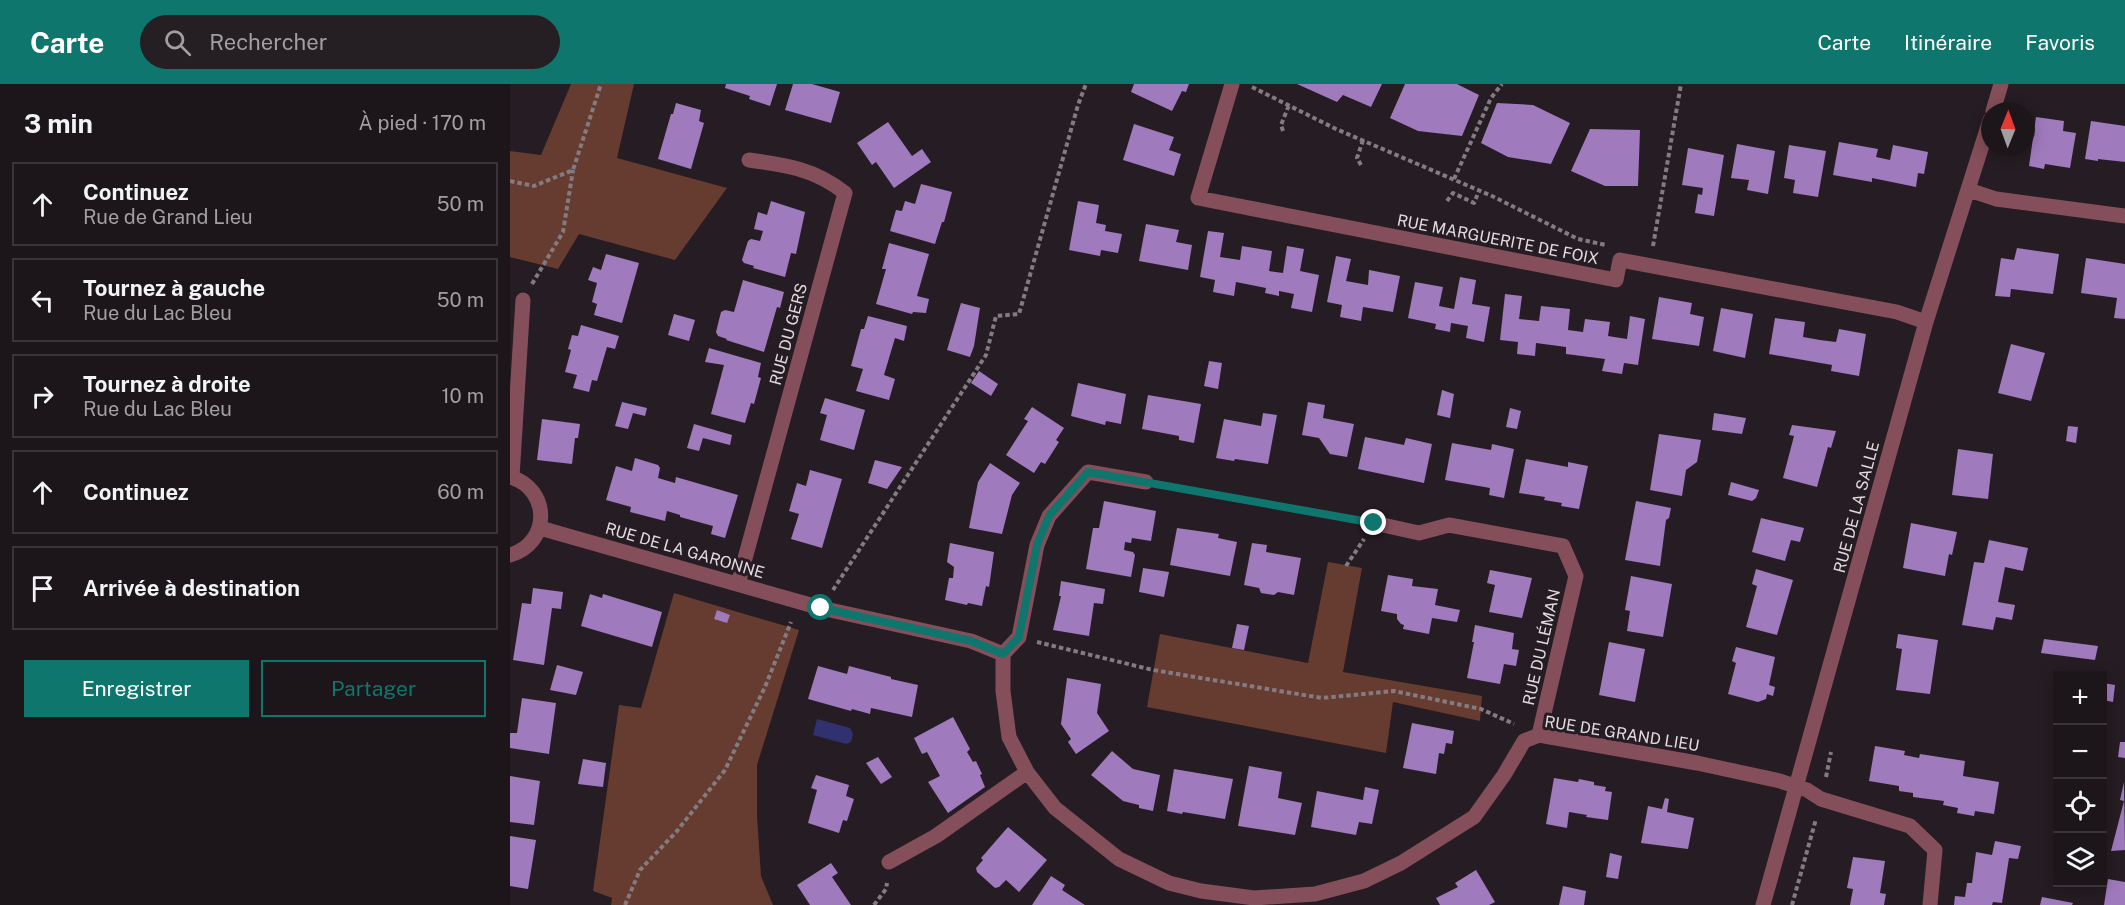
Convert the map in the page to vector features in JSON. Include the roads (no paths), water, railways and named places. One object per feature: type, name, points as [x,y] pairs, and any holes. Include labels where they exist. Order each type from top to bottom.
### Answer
[{"type":"street","name":"RUE MARGUERITE DE FOIX","points":[[1232,84],[1198,198],[1616,280],[1620,260],[1897,312],[1926,322]]},
{"type":"street","points":[[1996,102],[2001,84]]},
{"type":"street","name":"RUE DE LA SALLE","points":[[1763,905],[1795,785],[1839,638],[1886,460],[1926,322],[1981,150]]},
{"type":"street","name":"RUE DU GERS","points":[[738,584],[845,193],[827,179],[785,165],[749,160]]},
{"type":"street","points":[[1969,190],[1996,199],[2125,216]]},
{"type":"street","points":[[510,555],[527,547],[535,538],[540,528],[541,515],[539,503],[533,491],[524,483],[511,477],[523,300]]},
{"type":"street","points":[[1003,654],[1019,637],[1037,545],[1049,516],[1088,472],[1146,482]]},
{"type":"street","name":"RUE DU LÉMAN","points":[[1374,523],[1419,533],[1449,525],[1563,546],[1576,576],[1539,735]]},
{"type":"street","name":"RUE DE LA GARONNE","points":[[540,528],[821,608],[971,641],[1003,654]]},
{"type":"street","name":"RUE DE GRAND LIEU","points":[[1003,654],[1003,692],[1010,737],[1027,772],[1055,808],[1119,858],[1169,883],[1201,891],[1254,898],[1315,894],[1364,881],[1401,863],[1474,817],[1504,775],[1524,741],[1539,735],[1697,763],[1795,785],[1821,799],[1910,826],[1935,850],[1930,905]]},
{"type":"street","points":[[889,862],[936,836],[1027,772]]}]
